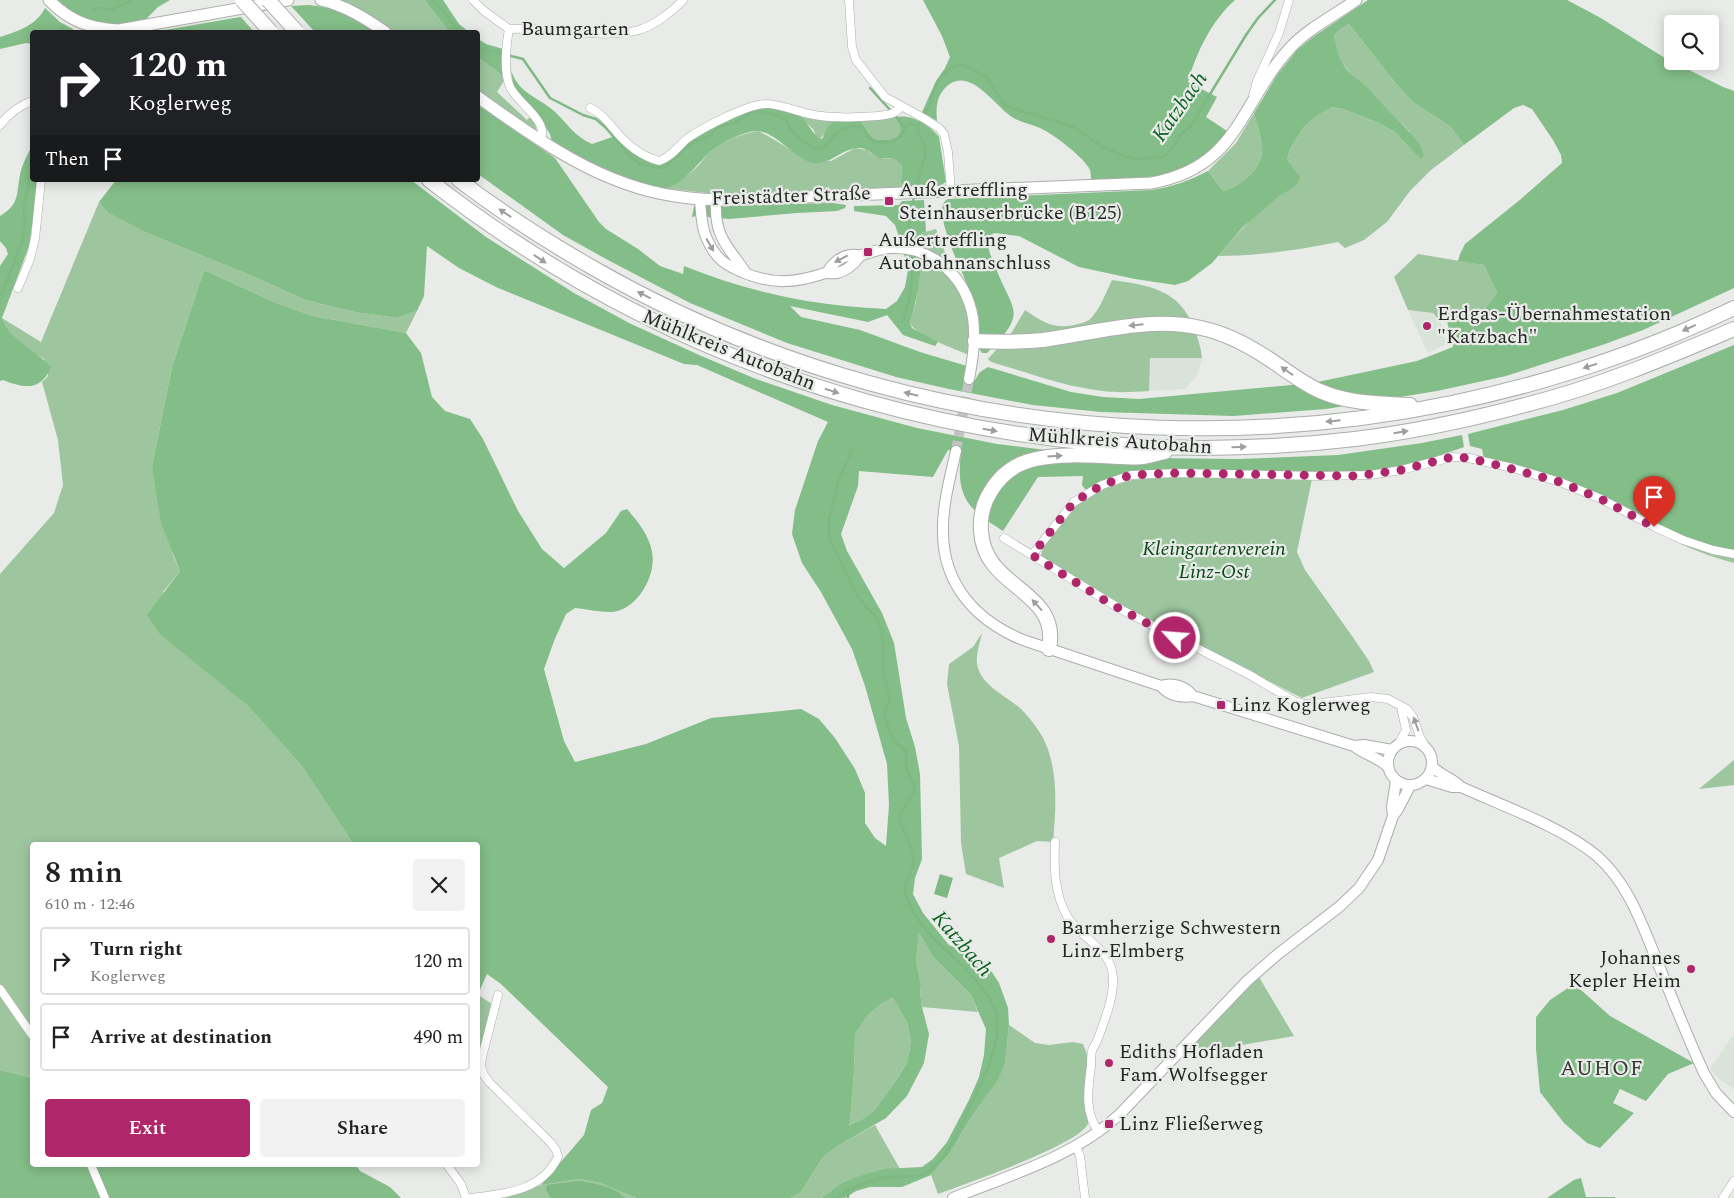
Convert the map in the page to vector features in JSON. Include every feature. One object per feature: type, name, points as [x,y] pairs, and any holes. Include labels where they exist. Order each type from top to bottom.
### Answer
[{"type":"highway","points":[[242,0],[269,30]]},
{"type":"highway","points":[[268,0],[294,30]]},
{"type":"highway","name":"Mühlkreis Autobahn","points":[[432,182],[500,233],[546,262],[602,295],[695,341],[785,376],[898,410],[993,430],[1090,443],[1185,447],[1299,444],[1347,440],[1417,429],[1528,405],[1599,383],[1679,353],[1734,329]]},
{"type":"highway","name":"Mühlkreis Autobahn","points":[[462,182],[549,242],[620,283],[698,322],[768,350],[871,384],[931,399],[1037,418],[1123,427],[1176,429],[1291,426],[1355,419],[1433,407],[1513,388],[1593,365],[1672,336],[1734,308]]},
{"type":"highway","points":[[974,341],[1022,341],[1129,326],[1165,323],[1181,324],[1228,336],[1269,359],[1308,385],[1334,396],[1374,404],[1433,407]]},
{"type":"highway","points":[[1049,649],[1051,630],[1042,609],[1000,573],[985,550],[981,533],[981,516],[986,500],[994,486],[1013,468],[1038,458],[1064,456],[1142,457],[1185,447]]},
{"type":"main road","points":[[50,0],[67,16],[77,22],[99,30]]},
{"type":"main road","points":[[112,30],[288,0]]},
{"type":"main road","points":[[321,0],[353,11],[383,30]]},
{"type":"main road","name":"Freistädter Straße","points":[[480,99],[540,141],[580,164],[630,184],[662,194],[700,199],[716,200],[1123,185],[1169,180],[1181,176],[1210,159],[1228,139],[1269,75],[1291,46],[1356,0]]},
{"type":"street","points":[[473,0],[484,11],[509,29]]},
{"type":"street","name":"Baumgarten","points":[[540,141],[544,135],[544,130],[540,122],[521,103],[510,86],[507,54],[509,29],[529,27],[583,32],[626,32],[640,29],[653,23],[677,7],[683,0]]},
{"type":"street","points":[[849,0],[852,47],[856,60],[895,111]]},
{"type":"street","name":"Freistädter Straße","points":[[1249,108],[1257,81],[1279,33],[1289,0]]},
{"type":"street","points":[[0,125],[9,113],[30,102]]},
{"type":"street","points":[[590,108],[605,117],[614,130],[642,154],[658,161],[669,156],[689,138],[702,130],[758,105],[779,106],[827,117],[861,118],[895,111],[922,118],[939,128],[944,134],[948,152],[951,191]]},
{"type":"street","points":[[18,288],[30,258],[35,239],[41,182]]},
{"type":"street","points":[[700,199],[705,235],[713,250],[727,266],[763,280],[787,282],[810,278],[826,273],[831,265],[840,258],[850,254],[861,255],[886,248],[917,251],[940,262],[958,280],[967,296],[972,311],[974,341],[969,379]]},
{"type":"street","points":[[716,200],[716,217],[719,233],[724,244],[746,274]]},
{"type":"street","points":[[956,451],[946,500],[943,534],[948,564],[954,581],[968,602],[984,619],[1009,634],[1049,649],[1161,686],[1169,683],[1180,686],[1187,689],[1193,696],[1354,746],[1396,746],[1411,740],[1425,746]]},
{"type":"street","points":[[1032,555],[1074,502],[1102,485],[1131,475],[1176,473],[1353,476],[1401,470],[1452,457],[1469,458],[1505,466],[1560,482],[1601,499],[1683,540],[1713,550],[1734,554]]},
{"type":"street","points":[[1004,538],[1122,610],[1248,674],[1294,701],[1314,704],[1371,697],[1388,700],[1407,709],[1412,715],[1425,746],[1431,755],[1432,766],[1426,779],[1410,786],[1396,781],[1390,773],[1388,766],[1388,758],[1406,730],[1401,707]]},
{"type":"street","points":[[1354,746],[1361,752],[1380,760],[1388,766]]},
{"type":"street","points":[[1432,766],[1437,771],[1454,780],[1461,787],[1564,835],[1595,855],[1608,867],[1632,903],[1704,1073],[1711,1086],[1734,1112]]},
{"type":"street","points":[[1426,779],[1452,787],[1461,787]]},
{"type":"street","points":[[1393,816],[1392,807],[1396,781]]},
{"type":"street","points":[[953,1198],[1076,1146],[1099,1132],[1119,1116],[1247,981],[1356,891],[1378,860],[1393,816],[1410,786]]},
{"type":"street","points":[[1055,842],[1056,888],[1060,902],[1068,918],[1080,932],[1104,952],[1113,968],[1110,999],[1097,1042],[1092,1052],[1089,1082],[1089,1112],[1091,1120],[1099,1132]]},
{"type":"street","points":[[0,989],[30,1032]]},
{"type":"street","points":[[471,1198],[508,1193],[533,1185],[542,1179],[558,1157],[551,1143],[501,1095],[484,1075],[481,1067],[498,995]]},
{"type":"street","points":[[1076,1146],[1080,1156],[1085,1198]]},
{"type":"street","points":[[92,1167],[105,1198]]},
{"type":"street","points":[[448,1167],[461,1184],[466,1198]]},
{"type":"street","points":[[1723,1198],[1734,1181]]},
{"type":"shaded area","points":[[54,0],[170,0],[158,7],[143,22],[128,25],[103,24],[84,19],[68,11]]},
{"type":"shaded area","points":[[425,0],[443,0],[459,24],[466,30],[448,30]]},
{"type":"shaded area","points":[[923,0],[1235,0],[1212,27],[1195,60],[1188,82],[1217,97],[1206,117],[1227,131],[1216,145],[1194,165],[1160,176],[1091,181],[1087,165],[1068,146],[1045,131],[1012,117],[973,84],[956,81],[943,90],[938,102],[937,121],[922,112],[936,81],[950,57],[942,36]]},
{"type":"shaded area","points":[[1368,0],[1567,0],[1599,17],[1664,57],[1664,70],[1689,70],[1734,91],[1734,288],[1643,330],[1605,344],[1506,376],[1437,391],[1326,409],[1234,416],[1101,412],[1033,405],[949,389],[896,377],[787,343],[690,303],[606,259],[563,235],[480,175],[480,106],[555,158],[599,222],[606,229],[638,249],[660,266],[683,274],[684,266],[734,284],[808,301],[886,309],[897,301],[905,287],[908,270],[902,246],[895,225],[886,216],[854,211],[854,206],[899,205],[902,201],[924,200],[926,232],[921,233],[919,279],[910,323],[912,328],[938,342],[935,346],[903,335],[887,315],[868,322],[790,306],[801,317],[860,330],[920,352],[967,366],[965,380],[975,380],[980,372],[988,367],[1071,392],[1103,397],[1139,399],[1313,383],[1417,361],[1453,347],[1447,321],[1452,316],[1476,320],[1497,293],[1484,265],[1458,261],[1465,244],[1562,163],[1561,155],[1532,109],[1523,105],[1514,108],[1464,145],[1450,126],[1414,103],[1397,85],[1349,24],[1340,29],[1334,36],[1338,52],[1347,70],[1366,86],[1412,135],[1424,156],[1420,159],[1395,132],[1379,123],[1343,109],[1332,107],[1315,117],[1303,128],[1290,149],[1287,160],[1300,177],[1297,185],[1278,197],[1243,227],[1212,263],[1188,281],[1175,285],[1079,267],[1019,236],[994,233],[989,237],[989,250],[1011,301],[1013,318],[1001,339],[987,353],[982,353],[979,348],[977,309],[946,233],[943,206],[948,199],[1151,190],[1180,183],[1208,171],[1223,191],[1229,189],[1253,172],[1260,160],[1262,143],[1254,113],[1277,75],[1297,50]]},
{"type":"shaded area","points":[[309,5],[327,8],[344,14],[372,30],[313,30],[291,6]]},
{"type":"shaded area","points":[[45,8],[60,22],[73,30],[30,30],[30,44],[0,49],[0,37],[32,24]]},
{"type":"shaded area","points":[[240,17],[252,30],[165,30]]},
{"type":"shaded area","points":[[480,40],[503,49],[503,76],[480,59]]},
{"type":"shaded area","points":[[511,70],[514,78],[523,89],[548,106],[576,134],[586,141],[592,144],[615,136],[634,153],[655,164],[724,122],[753,109],[768,107],[794,112],[805,121],[820,139],[823,138],[829,126],[837,121],[860,120],[875,139],[891,139],[900,133],[898,117],[915,119],[926,125],[939,137],[946,182],[941,185],[904,187],[901,182],[902,166],[895,159],[879,159],[860,148],[846,151],[827,161],[813,163],[806,161],[764,132],[757,131],[738,136],[718,146],[677,183],[665,188],[654,187],[607,170],[552,142],[550,134],[537,114],[519,95],[513,84]]},
{"type":"shaded area","points":[[30,150],[30,182],[39,182],[29,246],[2,318],[17,339],[51,367],[42,381],[31,386],[0,381],[0,266],[8,254],[0,241],[0,216],[14,203],[20,175]]},
{"type":"shaded area","points":[[114,182],[414,182],[486,237],[574,293],[629,323],[756,379],[832,405],[917,428],[997,444],[1070,453],[1146,458],[1239,459],[1338,455],[1422,443],[1462,435],[1464,447],[1412,465],[1370,472],[1175,471],[1103,481],[1086,490],[1082,485],[1083,476],[1038,477],[1003,531],[980,515],[966,500],[960,480],[961,452],[948,450],[933,477],[859,471],[858,486],[841,534],[847,551],[882,613],[894,643],[906,718],[915,747],[920,774],[922,859],[915,878],[913,894],[923,913],[949,945],[982,960],[999,983],[1008,1008],[1009,1025],[1005,1064],[997,1081],[970,1119],[950,1153],[931,1175],[902,1187],[870,1187],[856,1191],[845,1198],[822,1198],[841,1183],[863,1175],[883,1169],[922,1167],[933,1159],[947,1142],[979,1077],[984,1055],[986,1029],[971,995],[933,957],[919,932],[916,961],[921,985],[922,1007],[929,1034],[924,1063],[907,1096],[886,1118],[836,1147],[823,1157],[801,1192],[791,1198],[636,1198],[600,1183],[580,1179],[541,1185],[584,1135],[591,1110],[602,1103],[608,1087],[501,984],[487,974],[480,990],[480,842],[352,842],[302,766],[248,706],[160,634],[147,615],[180,571],[161,523],[152,466],[172,367],[204,270],[274,302],[313,316],[406,333],[421,353],[432,397],[445,411],[470,419],[483,439],[518,511],[542,549],[564,568],[606,533],[621,511],[627,509],[639,524],[646,534],[653,561],[648,582],[643,591],[628,606],[619,610],[606,612],[575,608],[566,614],[544,669],[564,741],[575,762],[646,744],[711,718],[801,709],[819,719],[835,738],[855,769],[865,793],[865,823],[875,838],[886,846],[889,805],[887,764],[865,686],[852,649],[821,592],[802,563],[792,534],[795,510],[818,441],[828,422],[697,365],[684,364],[496,287],[459,268],[427,246],[424,296],[417,311],[397,318],[355,312],[305,300],[145,232],[108,213],[99,202]],"holes":[[[893,997],[907,1022],[911,1042],[907,1063],[873,1112],[849,1125],[854,1074],[855,1034],[868,1015]]]},
{"type":"shaded area","points":[[833,203],[846,205],[845,208],[837,211],[729,219],[692,217],[694,206]]},
{"type":"shaded area","points":[[1408,310],[1433,313],[1441,322],[1446,344],[1428,353]]},
{"type":"shaded area","points":[[1734,345],[1734,551],[1680,536],[1605,498],[1484,459],[1482,449],[1470,446],[1468,434],[1563,410],[1617,393]]},
{"type":"shaded area","points":[[1150,358],[1202,358],[1196,377],[1185,389],[1149,391]]},
{"type":"shaded area","points":[[940,874],[953,878],[947,898],[934,894]]},
{"type":"shaded area","points":[[1571,986],[1581,990],[1610,1016],[1694,1063],[1668,1074],[1646,1101],[1620,1089],[1613,1103],[1634,1113],[1600,1148],[1587,1143],[1564,1123],[1540,1092],[1536,1049],[1536,1017],[1550,1000]]},
{"type":"shaded area","points":[[1734,1034],[1734,1089],[1719,1079],[1710,1068]]},
{"type":"shaded area","points":[[0,1070],[30,1078],[30,1167],[357,1167],[360,1171],[390,1187],[401,1198],[0,1198]]},
{"type":"shaded area","points":[[1581,1178],[1586,1197],[1615,1198],[1547,1198],[1574,1180]]},
{"type":"shaded area","points":[[577,1181],[610,1188],[621,1194],[624,1198],[551,1198],[546,1190],[547,1185]]},
{"type":"green space","points":[[340,0],[425,0],[448,30],[391,30]]},
{"type":"green space","points":[[1349,24],[1397,85],[1414,103],[1450,126],[1464,145],[1431,170],[1410,191],[1387,222],[1364,240],[1345,248],[1338,242],[1278,252],[1218,256],[1245,226],[1274,199],[1297,185],[1287,160],[1290,149],[1303,128],[1315,117],[1332,107],[1343,109],[1379,123],[1395,132],[1420,159],[1409,131],[1380,103],[1365,85],[1351,74],[1342,62],[1335,47],[1334,36],[1340,29]]},
{"type":"green space","points":[[480,59],[503,76],[504,81],[497,92],[527,120],[530,117],[535,124],[537,132],[480,92]]},
{"type":"green space","points":[[794,112],[836,121],[820,139],[816,136],[813,129]]},
{"type":"green space","points":[[1254,113],[1262,143],[1260,160],[1253,172],[1235,186],[1223,191],[1208,171],[1236,143]]},
{"type":"green space","points":[[898,117],[900,133],[886,140],[873,138],[860,120]]},
{"type":"green space","points":[[758,131],[803,157],[831,161],[855,148],[867,150],[879,159],[889,158],[895,160],[902,166],[901,182],[904,187],[716,194],[663,188],[673,185],[687,176],[719,145],[738,136]]},
{"type":"green space","points":[[99,202],[108,213],[145,232],[305,300],[355,312],[397,318],[417,311],[406,333],[313,316],[274,302],[204,270],[172,367],[152,466],[173,555],[180,571],[163,592],[207,672],[248,706],[302,766],[352,842],[30,842],[30,1028],[0,986],[0,574],[54,513],[63,485],[58,440],[42,382],[48,376],[44,359],[25,347],[14,337],[2,318],[41,342]]},
{"type":"green space","points":[[936,229],[965,304],[969,321],[969,355],[927,337],[913,328],[910,323],[916,302],[921,233]]},
{"type":"green space","points":[[1418,254],[1484,265],[1497,293],[1476,320],[1452,316],[1447,321],[1441,322],[1433,313],[1408,310],[1394,277]]},
{"type":"green space","points":[[1112,280],[1151,287],[1172,297],[1188,315],[1197,336],[1202,358],[1150,358],[1149,391],[1126,392],[1103,391],[1075,386],[991,362],[988,359],[1012,332],[1025,310],[1038,319],[1056,326],[1070,326],[1088,321],[1098,309]]},
{"type":"green space","name":"Kleingartenverein Linz-Ost","points":[[1174,476],[1312,479],[1297,552],[1305,570],[1369,661],[1374,672],[1302,698],[1128,609],[1044,559],[1041,555],[1044,544],[1075,505],[1097,491],[1131,480]]},
{"type":"green space","points":[[1644,524],[1734,556],[1734,563],[1688,547]]},
{"type":"green space","points":[[982,633],[977,656],[979,671],[988,684],[1021,709],[1040,732],[1047,748],[1054,774],[1055,815],[1053,842],[1037,841],[999,858],[1004,888],[966,874],[961,843],[959,746],[947,684],[949,664],[973,647]]},
{"type":"green space","points":[[1734,760],[1734,785],[1699,789]]},
{"type":"green space","points":[[919,931],[933,957],[971,995],[978,1012],[922,1007],[921,985],[916,961]]},
{"type":"green space","points":[[1259,977],[1294,1036],[1202,1052],[1195,1042]]},
{"type":"green space","points":[[0,996],[30,1039],[30,1078],[0,1070]]},
{"type":"green space","points":[[480,996],[492,1004],[480,1052]]},
{"type":"green space","points":[[894,996],[907,1022],[911,1042],[907,1063],[873,1112],[861,1120],[848,1125],[854,1074],[855,1034],[868,1015]]},
{"type":"green space","points":[[1009,1025],[1035,1043],[1049,1045],[1073,1042],[1083,1044],[1089,1060],[1088,1124],[1080,1133],[1043,1153],[938,1194],[931,1175],[950,1153],[1005,1064]]},
{"type":"green space","points":[[875,1125],[900,1169],[883,1169],[841,1183],[822,1198],[791,1198],[801,1192],[823,1157],[836,1147]]},
{"type":"green space","points":[[580,1179],[600,1183],[636,1198],[504,1198],[541,1185]]},
{"type":"waterway","points":[[94,9],[103,8],[110,10],[132,0]]},
{"type":"waterway","points":[[431,0],[444,12],[458,30]]},
{"type":"waterway","name":"Katzbach","points":[[916,188],[926,152],[918,133],[918,125],[927,111],[937,83],[943,74],[952,67],[963,65],[986,76],[1005,106],[1074,127],[1101,146],[1121,155],[1136,159],[1163,157],[1172,149],[1180,135],[1190,127],[1246,35],[1258,18],[1275,0]]},
{"type":"waterway","points":[[480,48],[523,59],[550,98],[583,115],[596,119],[630,156],[640,164],[656,168],[665,167],[690,144],[710,136],[718,127],[734,123],[751,113],[761,112],[780,116],[787,121],[790,130],[813,148],[818,149],[825,147],[837,132],[845,128],[855,126],[864,128],[867,135],[874,142],[886,142],[894,141],[900,137],[905,127],[909,124],[918,125]]},
{"type":"waterway","points":[[870,88],[891,111]]},
{"type":"waterway","points":[[895,115],[904,128]]},
{"type":"waterway","points":[[0,298],[22,242],[25,227],[24,206],[30,177]]},
{"type":"waterway","name":"Katzbach","points":[[911,247],[909,221],[914,196]]},
{"type":"waterway","name":"Katzbach","points":[[902,322],[911,288],[913,271],[912,253]]},
{"type":"waterway","name":"Katzbach","points":[[836,1198],[863,1184],[881,1178],[924,1174],[937,1164],[955,1138],[982,1082],[991,1060],[998,1027],[993,1004],[968,972],[925,929],[913,911],[906,894],[905,889],[912,867],[913,856],[899,818],[915,789],[906,767],[907,753],[894,741],[886,722],[885,712],[890,700],[882,665],[882,630],[877,619],[858,597],[829,538],[829,519],[838,482],[852,450]]},
{"type":"waterway","name":"Katzbach","points":[[848,1190],[848,1198]]},
{"type":"tunnel","points":[[956,451],[969,379]]},
{"type":"place","name":"Außertreffling Steinhauserbrücke (B125)","points":[[889,201]]},
{"type":"place","name":"Außertreffling Autobahnanschluss","points":[[868,252]]},
{"type":"place","name":"Erdgas-Übernahmestation \"Katzbach\"","points":[[1427,326]]},
{"type":"place","name":"Linz Koglerweg","points":[[1221,705]]},
{"type":"place","name":"Barmherzige Schwestern Linz-Elmberg","points":[[1051,939]]},
{"type":"place","name":"Johannes Kepler Heim","points":[[1691,969]]},
{"type":"place","name":"Ediths Hofladen Fam. Wolfsegger","points":[[1109,1063]]},
{"type":"place","name":"Linz Fließerweg","points":[[1109,1124]]},
{"type":"district","name":"AUHOF","points":[[1602,1069]]},
{"type":"route","points":[[1175,638],[1109,603],[1032,555],[1074,502],[1102,485],[1131,475],[1176,473],[1370,475],[1401,470],[1443,458],[1461,457],[1513,468],[1560,482],[1601,499],[1654,527]]}]
